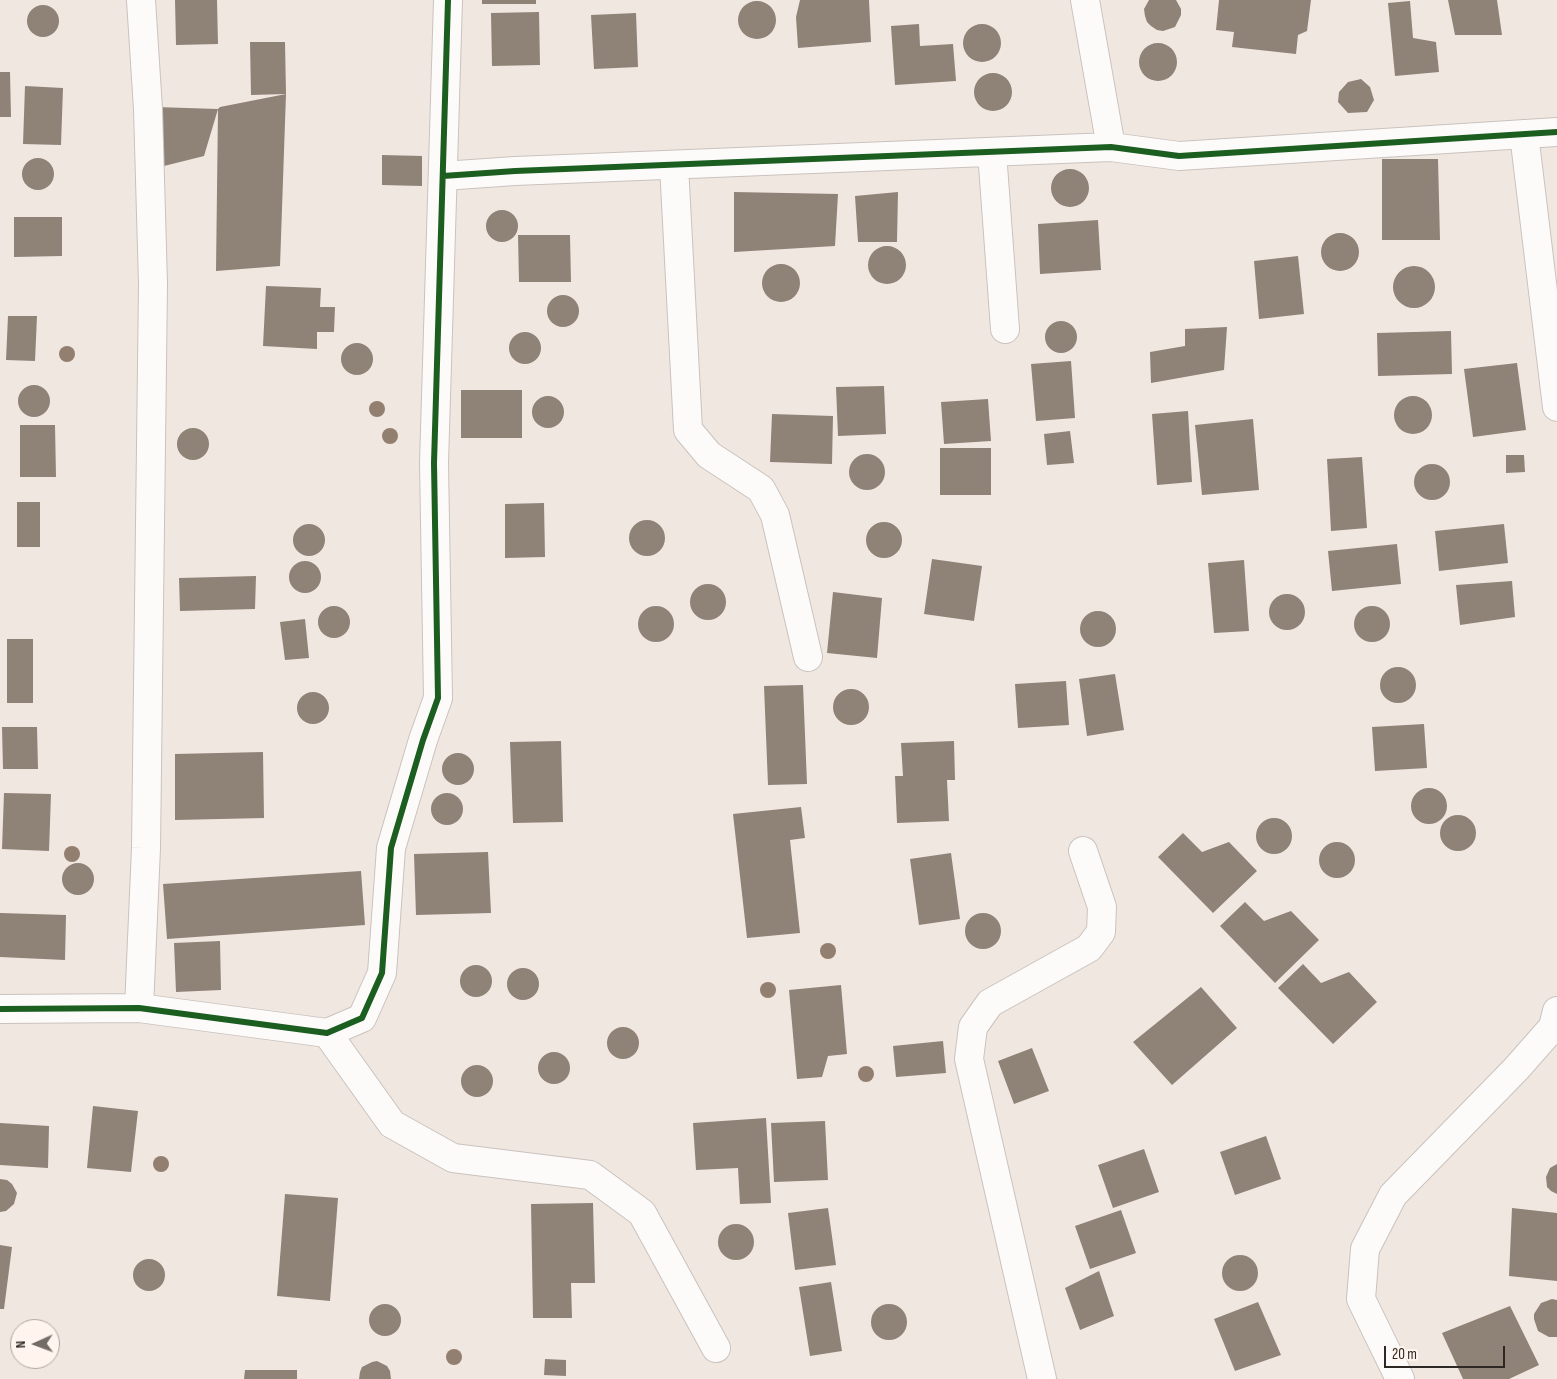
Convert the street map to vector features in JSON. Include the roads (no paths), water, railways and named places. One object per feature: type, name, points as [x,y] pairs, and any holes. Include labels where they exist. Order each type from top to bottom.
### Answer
[{"type":"street","points":[[139,1008],[146,848],[153,284],[148,109],[141,0]]},
{"type":"street","points":[[0,1009],[139,1008],[327,1033],[362,1018],[382,973],[391,848],[423,740],[438,698],[434,463],[448,0]]},
{"type":"street","points":[[1085,0],[1111,147]]},
{"type":"street","points":[[443,176],[674,164],[1111,147],[1179,156],[1557,132]]},
{"type":"street","points":[[1524,134],[1557,407]]},
{"type":"street","points":[[992,152],[1005,329]]},
{"type":"street","points":[[674,164],[688,430],[709,455],[761,489],[775,515],[808,657]]},
{"type":"street","points":[[1042,1379],[969,1059],[973,1028],[990,1003],[1088,948],[1101,932],[1102,906],[1083,851]]},
{"type":"street","points":[[1400,1379],[1361,1299],[1365,1249],[1393,1195],[1553,1027],[1557,1011]]},
{"type":"street","points":[[327,1033],[392,1124],[453,1158],[590,1175],[642,1213],[716,1348]]}]
